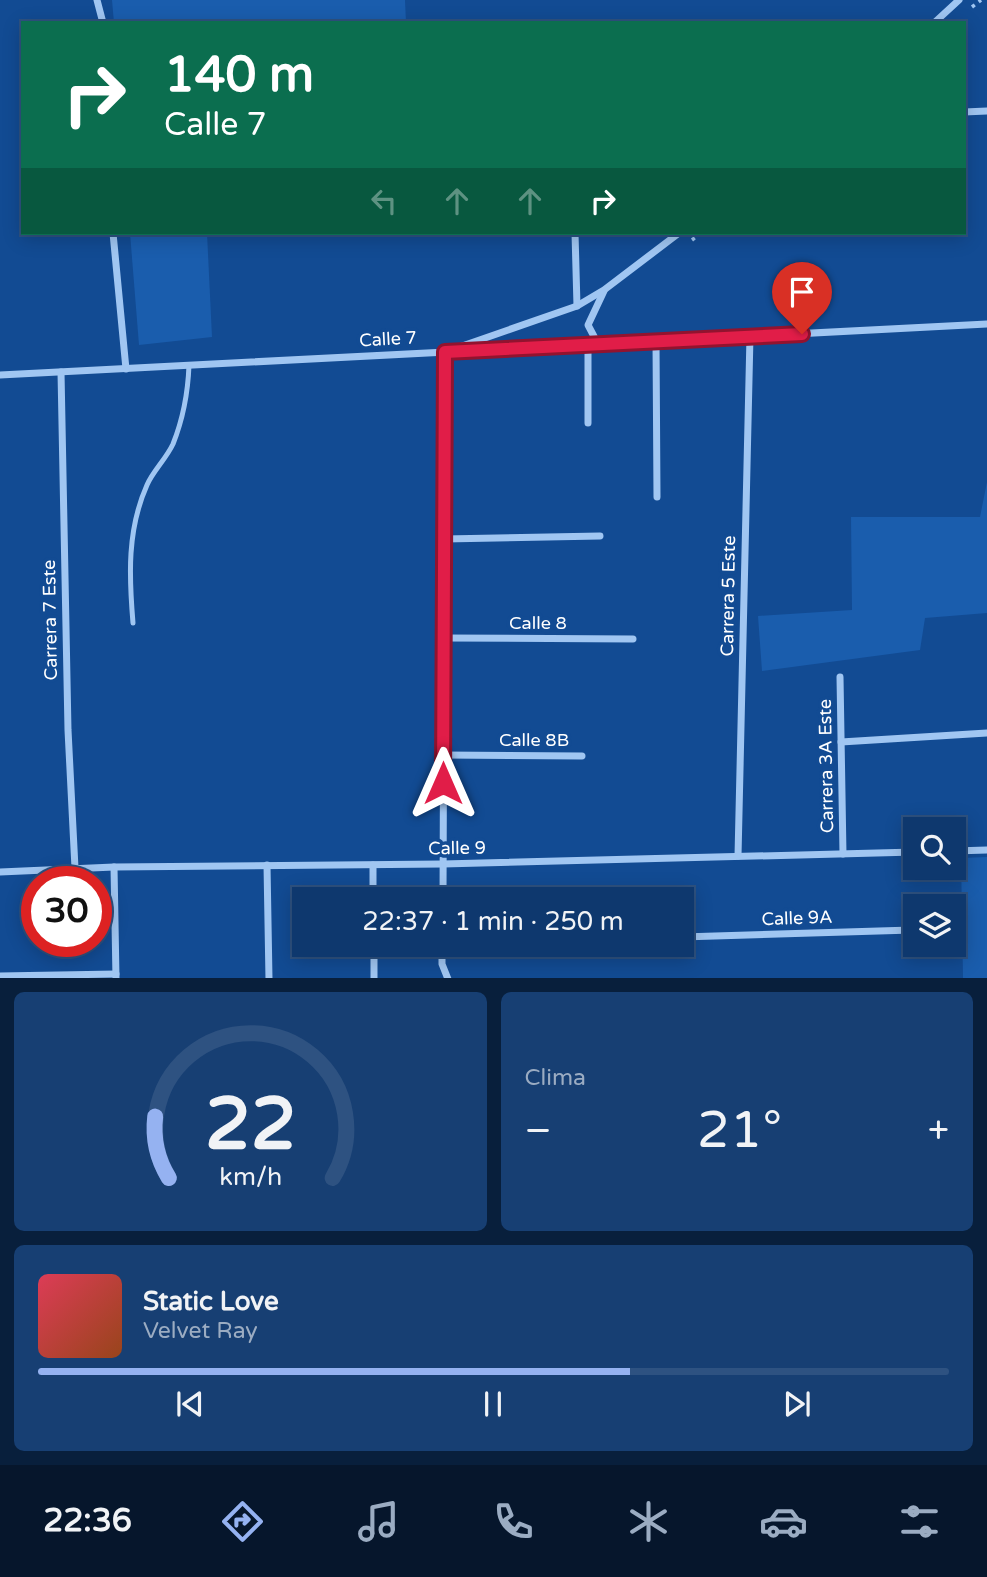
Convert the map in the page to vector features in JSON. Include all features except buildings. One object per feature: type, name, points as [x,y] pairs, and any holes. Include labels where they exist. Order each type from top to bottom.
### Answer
[{"type":"street","points":[[97,0],[102,21]]},
{"type":"street","points":[[936,21],[959,0]]},
{"type":"street","points":[[966,112],[987,111]]},
{"type":"street","points":[[113,235],[126,369]]},
{"type":"street","points":[[575,235],[577,306]]},
{"type":"street","points":[[443,887],[445,352],[577,306],[604,290],[676,235]]},
{"type":"street","points":[[598,344],[588,325],[604,290]]},
{"type":"street","name":"Calle 7","points":[[0,375],[987,324]]},
{"type":"street","name":"Carrera 5 Este","points":[[738,856],[750,336]]},
{"type":"street","points":[[656,341],[657,496]]},
{"type":"street","points":[[588,345],[588,423]]},
{"type":"street","name":"Carrera 7 Este","points":[[61,372],[68,730],[75,866]]},
{"type":"street","points":[[444,539],[600,536]]},
{"type":"street","name":"Calle 8","points":[[444,638],[633,639]]},
{"type":"street","name":"Carrera 3A Este","points":[[840,677],[843,854]]},
{"type":"street","points":[[841,742],[987,733]]},
{"type":"street","name":"Calle 8B","points":[[443,755],[582,756]]},
{"type":"street","points":[[966,851],[987,850]]},
{"type":"street","name":"Calle 9","points":[[114,867],[443,864],[903,852]]},
{"type":"street","points":[[268,865],[269,978]]},
{"type":"street","points":[[373,865],[373,887]]},
{"type":"street","points":[[0,976],[116,976],[114,867]]},
{"type":"street","name":"Calle 9","points":[[0,872],[21,871]]},
{"type":"street","name":"Calle 9A","points":[[694,937],[903,930]]},
{"type":"street","points":[[374,957],[374,978]]},
{"type":"street","points":[[442,957],[448,978]]},
{"type":"lane","points":[[133,624],[128,569],[135,519],[147,484],[172,446],[188,393],[189,365]]},
{"type":"path","points":[[691,241],[698,235]]},
{"type":"shaded area","points":[[112,0],[405,0],[406,21],[114,21]]},
{"type":"shaded area","points":[[130,235],[207,235],[212,337],[139,345]]},
{"type":"shaded area","points":[[987,482],[987,613],[925,618],[920,650],[762,671],[758,616],[852,610],[851,517],[980,517]]},
{"type":"shaded area","points":[[987,857],[987,978],[963,978],[963,957],[966,957],[966,894],[962,894],[961,880],[966,880],[966,858]]},
{"type":"route","points":[[443,783],[445,352],[802,334]]}]
